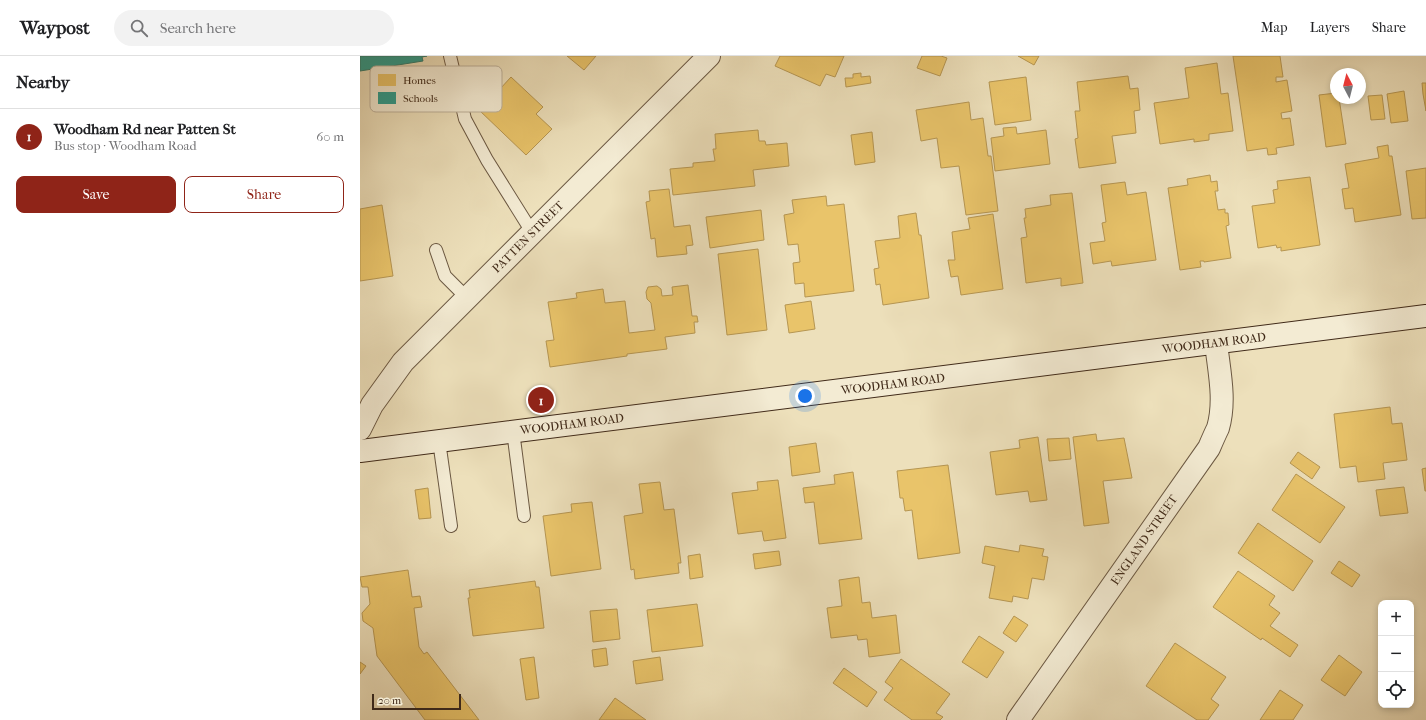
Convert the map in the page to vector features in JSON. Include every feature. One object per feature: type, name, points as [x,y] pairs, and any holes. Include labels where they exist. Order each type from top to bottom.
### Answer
[{"type":"main road","name":"PATTEN STREET","points":[[360,429],[372,405],[403,362],[709,56]]},
{"type":"main road","name":"WOODHAM ROAD","points":[[360,451],[1426,316]]},
{"type":"main road","name":"ENGLAND STREET","points":[[1018,720],[1209,448],[1218,427],[1222,393],[1216,343]]},
{"type":"lane","points":[[450,56],[452,66]]},
{"type":"lane","points":[[463,112],[465,119],[487,160],[532,232]]},
{"type":"lane","points":[[436,250],[445,276],[467,298]]},
{"type":"lane","points":[[513,431],[524,516]]},
{"type":"lane","points":[[439,441],[451,526]]},
{"type":"building: Homes","points":[[567,56],[596,56],[584,70]]},
{"type":"building: Homes","points":[[780,56],[844,56],[835,77],[826,74],[820,86],[775,66]]},
{"type":"building: Homes","points":[[922,56],[941,56],[947,58],[940,76],[917,68]]},
{"type":"building: Homes","points":[[1018,56],[1039,56],[1034,65]]},
{"type":"building: Homes","points":[[1233,56],[1280,56],[1283,77],[1276,77],[1276,82],[1287,80],[1292,111],[1281,113],[1282,119],[1290,118],[1294,145],[1276,148],[1277,154],[1268,155],[1267,148],[1247,151]]},
{"type":"building: Homes","points":[[1217,63],[1221,94],[1228,93],[1233,131],[1209,134],[1209,140],[1194,142],[1194,139],[1160,144],[1154,103],[1189,98],[1185,68]]},
{"type":"building: Homes","points":[[861,73],[861,77],[870,76],[871,83],[846,87],[845,78],[853,78],[853,74]]},
{"type":"building: Homes","points":[[1128,76],[1130,89],[1138,88],[1140,110],[1134,111],[1136,133],[1112,136],[1116,163],[1079,168],[1075,139],[1078,138],[1075,111],[1080,111],[1077,82]]},
{"type":"building: Homes","points":[[511,77],[543,107],[536,114],[552,129],[526,155],[481,112],[502,112],[502,87]]},
{"type":"building: Homes","points":[[1026,77],[1031,120],[995,125],[989,82]]},
{"type":"building: Homes","points":[[1422,83],[1426,83],[1426,111],[1423,94]]},
{"type":"building: Homes","points":[[1404,91],[1408,121],[1391,123],[1387,94]]},
{"type":"building: Homes","points":[[1330,94],[1330,104],[1340,104],[1346,144],[1326,147],[1319,95]]},
{"type":"building: Homes","points":[[1382,95],[1385,119],[1371,120],[1368,96]]},
{"type":"building: Homes","points":[[969,102],[971,120],[983,118],[988,156],[991,156],[998,211],[966,215],[959,166],[941,168],[937,138],[921,141],[916,110]]},
{"type":"building: Homes","points":[[1016,127],[1017,134],[1046,130],[1050,164],[995,171],[991,138],[1004,136],[1003,128]]},
{"type":"building: Homes","points":[[758,130],[759,141],[765,141],[766,145],[787,143],[789,166],[753,170],[755,186],[673,195],[670,169],[693,167],[693,163],[715,161],[713,149],[716,149],[715,134]]},
{"type":"building: Homes","points":[[872,132],[875,162],[855,165],[851,135]]},
{"type":"building: Homes","points":[[1388,145],[1389,156],[1392,156],[1401,215],[1355,222],[1353,208],[1345,209],[1342,189],[1349,188],[1345,164],[1379,158],[1377,147]]},
{"type":"building: Homes","points":[[1426,168],[1426,218],[1412,219],[1406,171]]},
{"type":"building: Homes","points":[[1210,175],[1211,182],[1217,181],[1218,191],[1215,191],[1218,210],[1225,209],[1225,213],[1228,213],[1229,225],[1226,226],[1231,258],[1204,262],[1200,261],[1201,267],[1180,270],[1168,188],[1188,185],[1187,179]]},
{"type":"building: Homes","points":[[1310,177],[1320,245],[1281,251],[1281,247],[1277,248],[1276,245],[1258,248],[1252,206],[1275,203],[1273,190],[1278,189],[1277,181]]},
{"type":"building: Homes","points":[[1125,182],[1127,195],[1146,192],[1156,260],[1112,266],[1111,261],[1093,264],[1090,243],[1105,241],[1102,223],[1106,222],[1101,185]]},
{"type":"building: Homes","points":[[669,189],[674,227],[690,225],[693,245],[686,246],[687,254],[657,257],[655,238],[651,239],[646,202],[650,201],[649,191]]},
{"type":"building: Homes","points":[[1072,193],[1083,283],[1061,286],[1061,278],[1026,283],[1021,238],[1027,237],[1024,218],[1026,218],[1025,209],[1051,205],[1050,195]]},
{"type":"building: Homes","points":[[826,196],[827,206],[844,204],[854,291],[805,297],[804,283],[795,284],[793,263],[800,262],[798,244],[788,245],[784,215],[794,213],[792,200]]},
{"type":"building: Homes","points":[[382,205],[393,276],[360,281],[360,209]]},
{"type":"building: Homes","points":[[761,210],[764,240],[710,248],[706,217]]},
{"type":"building: Homes","points":[[916,213],[919,235],[921,235],[929,298],[883,305],[880,284],[876,285],[874,269],[879,268],[875,241],[900,238],[898,216]]},
{"type":"building: Homes","points":[[993,214],[1003,289],[961,295],[958,276],[951,277],[948,260],[955,260],[952,232],[970,229],[968,218]]},
{"type":"building: Homes","points":[[758,249],[767,330],[727,335],[718,254]]},
{"type":"building: Homes","points":[[688,285],[692,316],[697,316],[698,322],[694,322],[695,333],[665,337],[667,349],[550,367],[546,341],[554,340],[548,302],[577,298],[576,293],[603,289],[605,303],[625,301],[629,333],[655,330],[651,303],[647,299],[646,292],[648,287],[657,286],[661,289],[662,296],[673,295],[672,287]]},
{"type":"building: Homes","points":[[811,301],[815,329],[789,333],[785,305]]},
{"type":"building: Homes","points":[[1390,407],[1392,424],[1402,423],[1407,460],[1383,463],[1385,479],[1358,482],[1356,466],[1340,468],[1334,414]]},
{"type":"building: Homes","points":[[1096,434],[1097,441],[1124,438],[1132,478],[1103,481],[1109,523],[1084,526],[1073,437]]},
{"type":"building: Homes","points":[[1038,437],[1047,500],[1030,502],[1028,491],[996,495],[990,452],[1020,448],[1019,440]]},
{"type":"building: Homes","points":[[1069,438],[1071,459],[1049,461],[1047,439]]},
{"type":"building: Homes","points":[[816,443],[820,472],[792,476],[789,447]]},
{"type":"building: Homes","points":[[1298,452],[1320,467],[1312,479],[1290,463]]},
{"type":"building: Homes","points":[[948,465],[960,553],[918,559],[912,510],[905,511],[903,498],[900,498],[897,471]]},
{"type":"building: Homes","points":[[1426,468],[1426,491],[1425,491],[1422,469]]},
{"type":"building: Homes","points":[[853,472],[862,539],[819,544],[814,502],[805,503],[803,488],[835,484],[834,475]]},
{"type":"building: Homes","points":[[1296,474],[1345,507],[1320,543],[1272,510]]},
{"type":"building: Homes","points":[[778,480],[786,538],[764,541],[762,531],[738,534],[732,493],[758,490],[757,482]]},
{"type":"building: Homes","points":[[660,482],[664,510],[674,509],[681,563],[678,563],[679,573],[635,579],[634,569],[631,570],[624,516],[643,513],[639,484]]},
{"type":"building: Homes","points":[[1404,487],[1408,513],[1380,516],[1376,490]]},
{"type":"building: Homes","points":[[428,488],[431,518],[419,519],[415,490]]},
{"type":"building: Homes","points":[[592,502],[601,569],[551,576],[543,516],[572,512],[571,504]]},
{"type":"building: Homes","points":[[1258,523],[1313,561],[1293,591],[1238,553]]},
{"type":"building: Homes","points":[[1020,545],[1044,549],[1042,556],[1048,557],[1044,580],[1032,578],[1028,599],[1013,596],[1012,602],[989,598],[995,566],[982,563],[985,546],[1019,552]]},
{"type":"building: Homes","points":[[779,551],[781,565],[755,569],[753,554]]},
{"type":"building: Homes","points":[[700,554],[703,577],[690,579],[688,556]]},
{"type":"building: Homes","points":[[1339,561],[1360,575],[1352,587],[1331,573]]},
{"type":"building: Homes","points":[[408,570],[412,597],[420,596],[422,607],[414,608],[419,647],[424,654],[427,652],[479,720],[425,720],[377,656],[373,628],[363,621],[362,613],[370,604],[368,587],[362,587],[360,577]]},
{"type":"building: Homes","points":[[1238,571],[1275,596],[1269,605],[1280,613],[1270,626],[1298,645],[1290,657],[1262,638],[1261,640],[1213,607]]},
{"type":"building: Homes","points":[[859,577],[862,603],[870,602],[872,618],[896,615],[900,653],[869,657],[867,639],[858,640],[857,635],[831,638],[827,608],[842,606],[839,580]]},
{"type":"building: Homes","points":[[535,581],[536,587],[539,587],[544,628],[473,636],[468,598],[470,598],[469,590]]},
{"type":"building: Homes","points":[[697,604],[703,646],[652,652],[647,610]]},
{"type":"building: Homes","points":[[617,609],[620,639],[593,642],[590,611]]},
{"type":"building: Homes","points":[[1014,616],[1028,625],[1016,642],[1003,633]]},
{"type":"building: Homes","points":[[979,636],[1004,652],[987,678],[962,662]]},
{"type":"building: Homes","points":[[1175,643],[1226,677],[1211,699],[1219,705],[1208,720],[1197,720],[1146,686]]},
{"type":"building: Homes","points":[[606,648],[608,665],[594,667],[592,650]]},
{"type":"building: Homes","points":[[1339,655],[1362,672],[1345,696],[1321,680]]},
{"type":"building: Homes","points":[[534,657],[539,698],[526,700],[520,659]]},
{"type":"building: Homes","points":[[660,657],[663,680],[636,684],[633,661]]},
{"type":"building: Homes","points":[[901,659],[950,694],[936,713],[943,717],[940,720],[912,720],[884,700],[893,688],[885,682]]},
{"type":"building: Homes","points":[[360,662],[366,666],[360,674]]},
{"type":"building: Homes","points":[[844,668],[877,692],[867,707],[833,683]]},
{"type":"building: Homes","points":[[1280,690],[1303,705],[1293,720],[1260,720]]},
{"type":"building: Homes","points":[[615,698],[646,720],[599,720]]},
{"type":"building: Schools","points":[[360,56],[427,56],[422,57],[423,61],[392,66],[370,66],[370,69],[360,71]]},
{"type":"place","name":"Woodham Rd near Patten St","points":[[541,400]]}]
